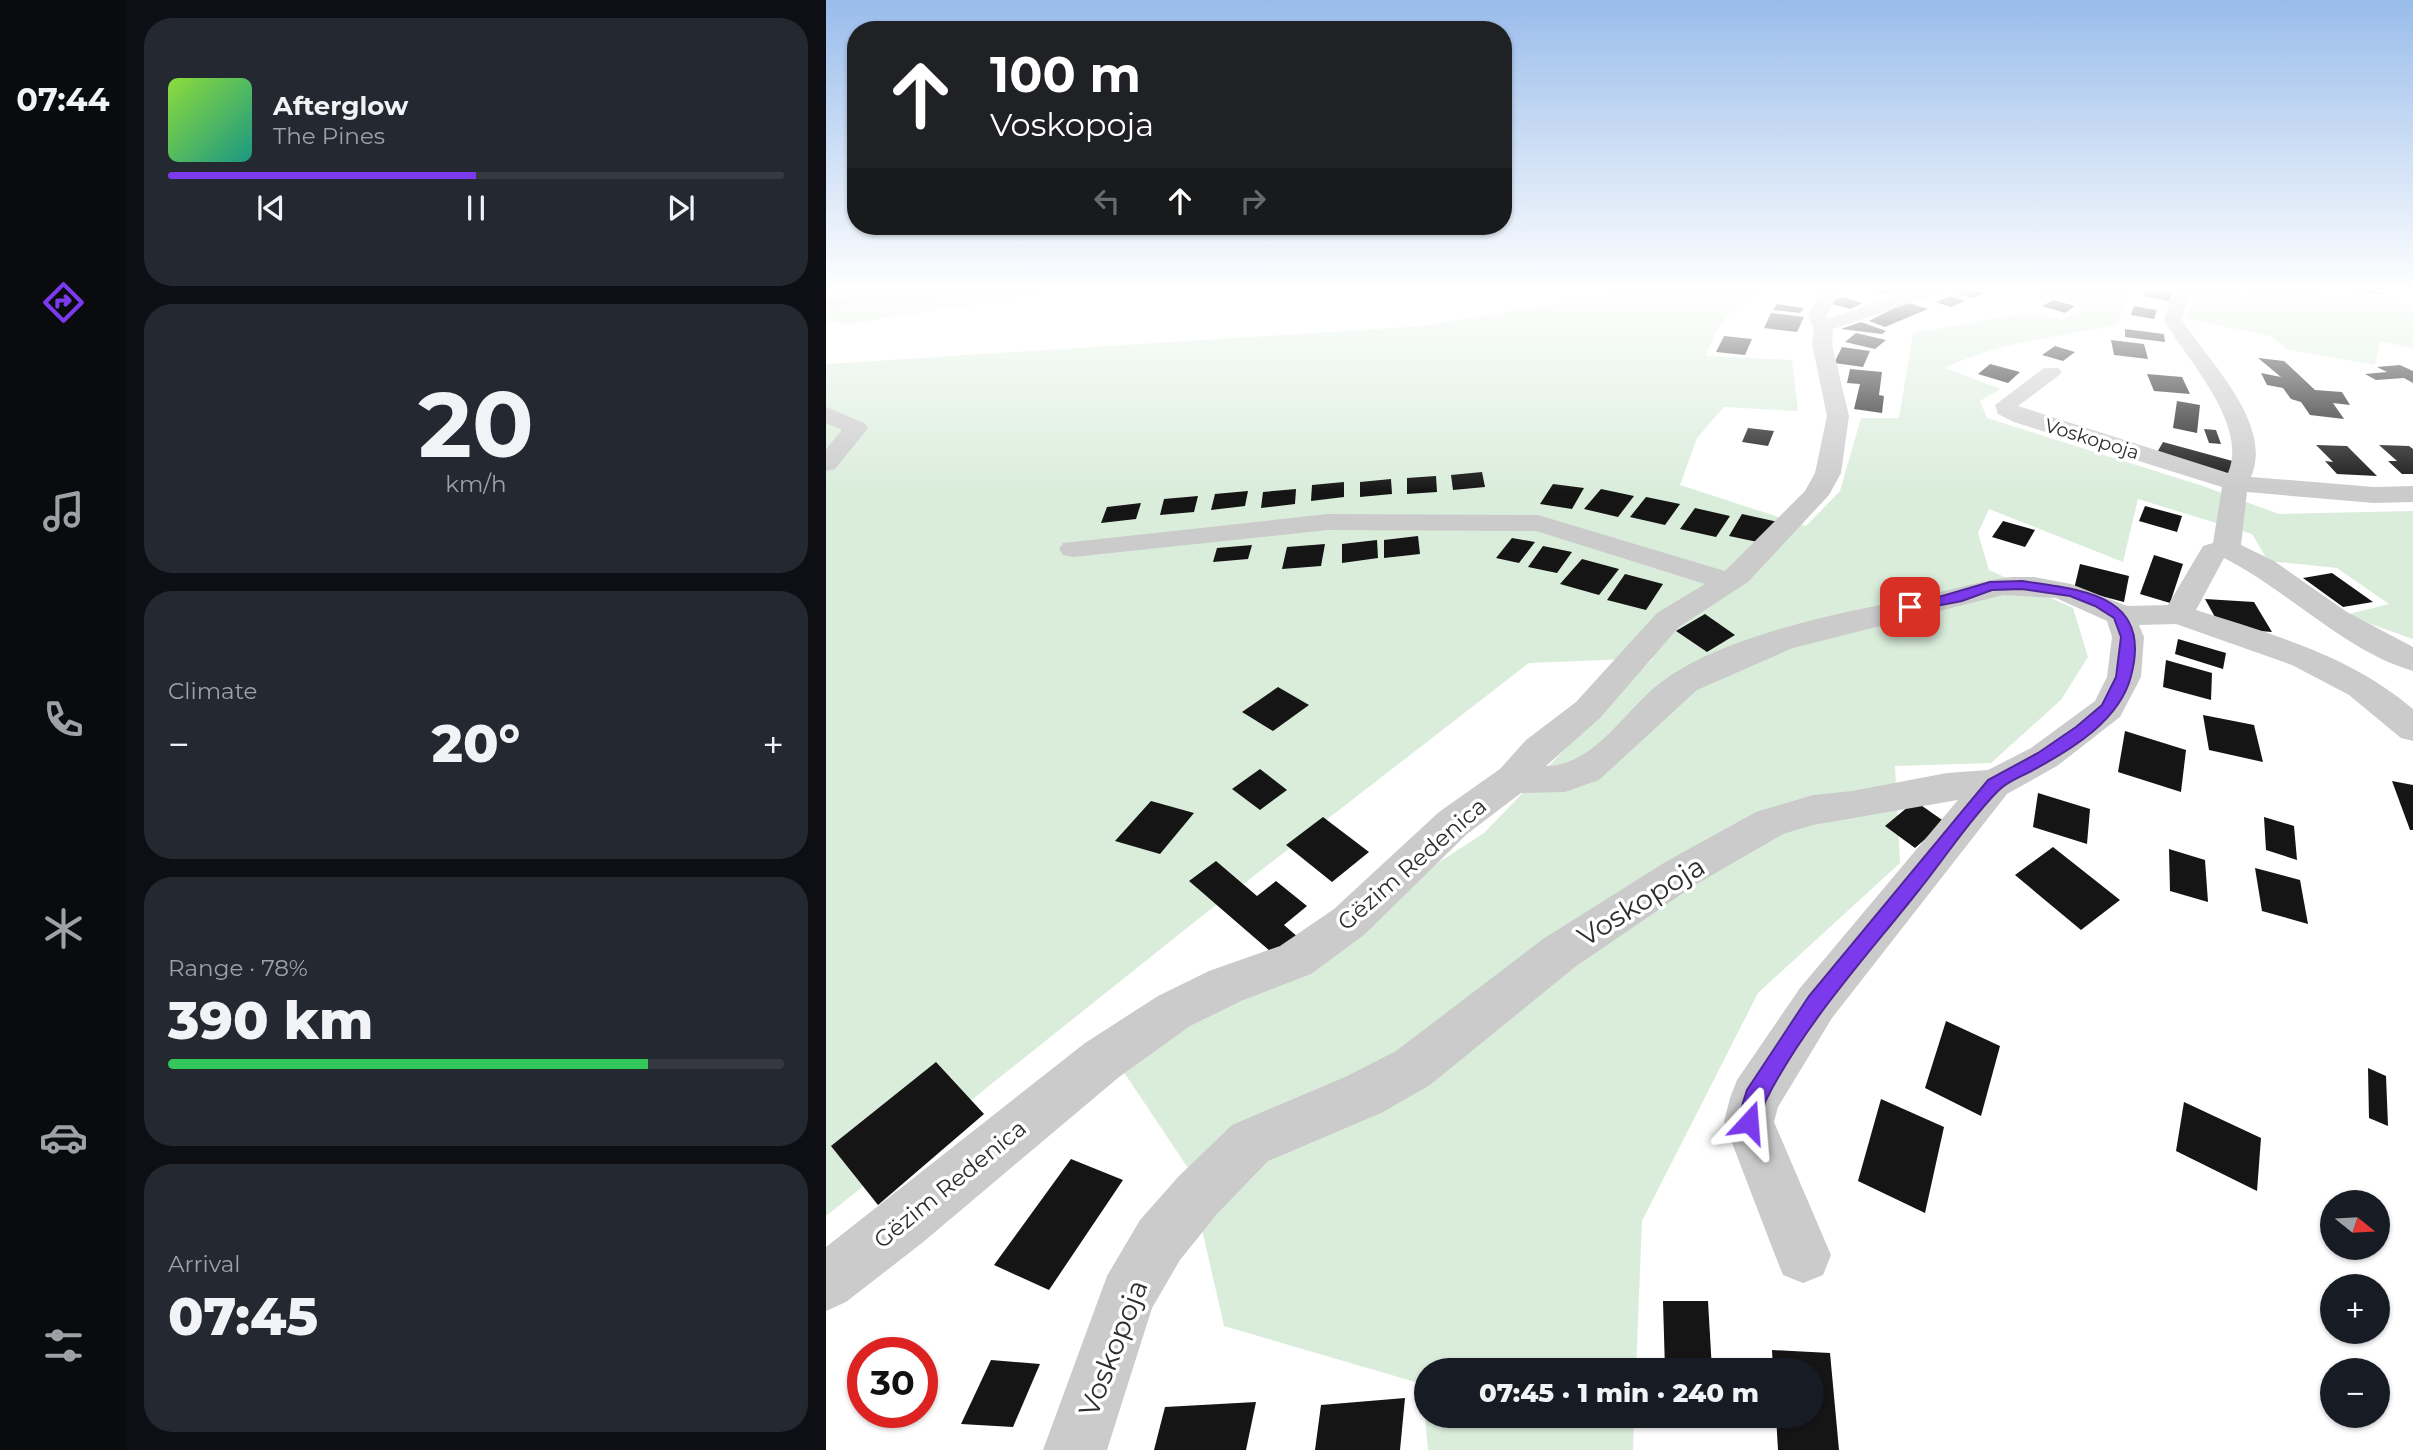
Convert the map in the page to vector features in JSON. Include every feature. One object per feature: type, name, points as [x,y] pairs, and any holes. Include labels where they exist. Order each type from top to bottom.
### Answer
[{"type":"street","name":"Gëzim Redenica","points":[[826,1282],[903,1224],[1102,1060],[1163,1018],[1226,986],[1295,960],[1349,922],[1453,823],[1513,779],[1539,749],[1588,710],[1668,620],[1730,582],[1792,522],[1816,495],[1828,473],[1838,416],[1825,357]]},
{"type":"street","points":[[2198,357],[2242,434],[2245,455],[2236,483],[2227,549]]},
{"type":"street","name":"Voskopoja","points":[[2051,372],[2006,405],[2006,409],[2022,417],[2236,483]]},
{"type":"street","points":[[826,414],[856,428],[826,464]]},
{"type":"street","points":[[2236,483],[2374,495],[2413,494]]},
{"type":"street","points":[[1073,550],[1328,522],[1538,523],[1730,582]]},
{"type":"street","points":[[2178,614],[2213,552],[2227,549],[2264,567],[2336,619],[2413,660]]},
{"type":"street","points":[[1513,779],[1571,777],[1595,763],[1682,684],[1726,661],[1851,622],[1957,598],[1990,586],[2022,585],[2072,593],[2100,603],[2121,616],[2178,614],[2291,652],[2357,682],[2374,693],[2413,729]]},
{"type":"street","name":"Voskopoja","points":[[1081,1446],[1099,1372],[1127,1296],[1160,1240],[1198,1195],[1250,1143],[1363,1095],[1413,1068],[1559,953],[1681,873],[1770,823],[1812,810],[1852,806],[1947,787],[1994,784],[2044,757],[2108,709],[2124,677],[2128,637],[2121,616]]},
{"type":"street","points":[[1802,1255],[1749,1122],[1755,1098],[1816,1003],[1994,784]]},
{"type":"green space","points":[[941,357],[1720,357],[1792,360],[1798,411],[1724,407],[1697,438],[1680,485],[1806,526],[1840,491],[1861,418],[1899,418],[1909,357],[1972,357],[1945,368],[2001,389],[1980,401],[1987,418],[2200,485],[2279,514],[2413,511],[2413,639],[2345,615],[2389,604],[2337,568],[2268,561],[2252,534],[2138,499],[2123,562],[1989,509],[1978,533],[1989,570],[2073,608],[2088,657],[2061,700],[1991,763],[1895,766],[1900,863],[1758,993],[1642,1221],[1636,1358],[1414,1358],[1414,1382],[1224,1326],[1188,1168],[1121,1068],[1484,833],[1653,658],[1529,663],[1202,916],[826,1216],[826,364]]},
{"type":"green space","points":[[2329,357],[2377,357],[2375,365]]},
{"type":"green space","points":[[1426,1428],[1634,1428],[1633,1450],[1428,1450]]},
{"type":"building","points":[[1837,357],[1868,357],[1863,367],[1834,363]]},
{"type":"building","points":[[2048,357],[2069,357],[2063,361]]},
{"type":"building","points":[[2258,358],[2284,361],[2315,390],[2342,392],[2350,405],[2333,403],[2344,419],[2310,415],[2301,402],[2291,399],[2283,388],[2267,385],[2261,373],[2281,377]]},
{"type":"building","points":[[1990,364],[2020,372],[2008,383],[1978,374]]},
{"type":"building","points":[[2400,365],[2413,371],[2413,383],[2404,378],[2376,380],[2365,374],[2387,372],[2377,367]]},
{"type":"building","points":[[1850,369],[1882,372],[1879,395],[1884,396],[1882,413],[1854,409],[1860,384],[1847,383]]},
{"type":"building","points":[[2147,374],[2182,377],[2190,394],[2154,391]]},
{"type":"building","points":[[2177,401],[2200,405],[2197,433],[2173,428]]},
{"type":"building","points":[[1748,428],[1774,431],[1768,446],[1742,442]]},
{"type":"building","points":[[2204,429],[2216,430],[2221,444],[2209,443]]},
{"type":"building","points":[[2163,442],[2240,463],[2234,477],[2155,456]]},
{"type":"building","points":[[2316,445],[2347,446],[2377,476],[2337,474],[2325,461],[2333,462]]},
{"type":"building","points":[[2379,445],[2409,446],[2413,449],[2413,474],[2402,474],[2388,461],[2397,461]]},
{"type":"building","points":[[1482,472],[1485,487],[1453,490],[1451,475]]},
{"type":"building","points":[[1436,476],[1437,492],[1407,494],[1407,478]]},
{"type":"building","points":[[1391,479],[1392,494],[1360,497],[1360,482]]},
{"type":"building","points":[[1344,482],[1344,497],[1311,501],[1312,485]]},
{"type":"building","points":[[1553,484],[1584,488],[1572,509],[1540,504]]},
{"type":"building","points":[[1296,489],[1295,504],[1261,508],[1263,492]]},
{"type":"building","points":[[1601,489],[1634,496],[1618,517],[1584,509]]},
{"type":"building","points":[[1248,491],[1245,506],[1211,510],[1215,494]]},
{"type":"building","points":[[1198,496],[1194,512],[1160,515],[1164,499]]},
{"type":"building","points":[[1646,497],[1680,504],[1665,525],[1630,517]]},
{"type":"building","points":[[1141,503],[1136,519],[1101,523],[1107,507]]},
{"type":"building","points":[[2145,506],[2182,516],[2177,532],[2139,521]]},
{"type":"building","points":[[1695,508],[1730,516],[1716,537],[1680,529]]},
{"type":"building","points":[[1742,514],[1778,522],[1767,544],[1729,536]]},
{"type":"building","points":[[2003,521],[2035,530],[2025,547],[1992,537]]},
{"type":"building","points":[[1418,536],[1420,554],[1384,558],[1384,540]]},
{"type":"building","points":[[1512,538],[1535,542],[1519,563],[1496,558]]},
{"type":"building","points":[[1377,540],[1378,558],[1342,563],[1342,544]]},
{"type":"building","points":[[1325,544],[1321,566],[1282,569],[1287,547]]},
{"type":"building","points":[[1252,545],[1248,559],[1213,562],[1217,548]]},
{"type":"building","points":[[1543,546],[1572,552],[1557,573],[1528,567]]},
{"type":"building","points":[[2154,555],[2183,564],[2170,603],[2140,594]]},
{"type":"building","points":[[1582,559],[1619,569],[1599,595],[1560,584]]},
{"type":"building","points":[[2080,564],[2129,576],[2124,602],[2074,589]]},
{"type":"building","points":[[2332,573],[2373,602],[2343,607],[2303,578]]},
{"type":"building","points":[[1625,574],[1663,584],[1646,610],[1607,600]]},
{"type":"building","points":[[2205,599],[2254,602],[2272,632],[2221,628]]},
{"type":"building","points":[[1705,614],[1735,635],[1707,652],[1676,631]]},
{"type":"building","points":[[2178,639],[2226,653],[2223,669],[2175,654]]},
{"type":"building","points":[[2166,660],[2212,673],[2211,700],[2163,687]]},
{"type":"building","points":[[1278,687],[1309,705],[1273,731],[1242,712]]},
{"type":"building","points":[[2203,715],[2254,725],[2263,762],[2209,750]]},
{"type":"building","points":[[2125,731],[2186,750],[2181,792],[2118,772]]},
{"type":"building","points":[[1260,769],[1287,790],[1260,810],[1232,789]]},
{"type":"building","points":[[2392,781],[2413,785],[2413,830],[2410,830]]},
{"type":"building","points":[[2038,793],[2090,809],[2087,844],[2033,827]]},
{"type":"building","points":[[1151,801],[1194,813],[1160,854],[1115,841]]},
{"type":"building","points":[[1915,801],[1945,822],[1915,848],[1885,826]]},
{"type":"building","points":[[1323,817],[1369,852],[1332,882],[1286,845]]},
{"type":"building","points":[[2264,817],[2294,826],[2297,860],[2266,850]]},
{"type":"building","points":[[2053,847],[2120,900],[2081,930],[2015,875]]},
{"type":"building","points":[[2169,849],[2205,860],[2208,902],[2170,891]]},
{"type":"building","points":[[1216,861],[1257,896],[1276,881],[1307,906],[1284,925],[1299,938],[1277,957],[1189,881]]},
{"type":"building","points":[[2255,868],[2300,880],[2308,924],[2262,911]]},
{"type":"building","points":[[1946,1021],[2000,1046],[1981,1116],[1925,1088]]},
{"type":"building","points":[[936,1062],[984,1114],[878,1205],[831,1146]]},
{"type":"building","points":[[2368,1068],[2386,1076],[2388,1126],[2369,1118]]},
{"type":"building","points":[[1881,1099],[1944,1127],[1925,1213],[1858,1181]]},
{"type":"building","points":[[2184,1102],[2261,1138],[2257,1191],[2176,1151]]},
{"type":"building","points":[[1071,1159],[1123,1180],[1049,1290],[994,1265]]},
{"type":"building","points":[[1663,1301],[1708,1301],[1711,1358],[1665,1358]]},
{"type":"building","points":[[1772,1350],[1830,1353],[1839,1450],[1778,1450],[1777,1428],[1824,1428],[1824,1358],[1772,1358]]},
{"type":"building","points":[[991,1360],[1040,1364],[1013,1427],[961,1424]]},
{"type":"building","points":[[1405,1398],[1400,1450],[1315,1450],[1321,1405]]},
{"type":"building","points":[[1256,1402],[1246,1450],[1154,1450],[1165,1407]]},
{"type":"route","points":[[1749,1122],[1755,1098],[1816,1003],[1994,784],[2044,757],[2108,709],[2124,677],[2128,637],[2121,616],[2100,603],[2072,593],[2022,585],[1990,586],[1957,598],[1910,607]]}]
